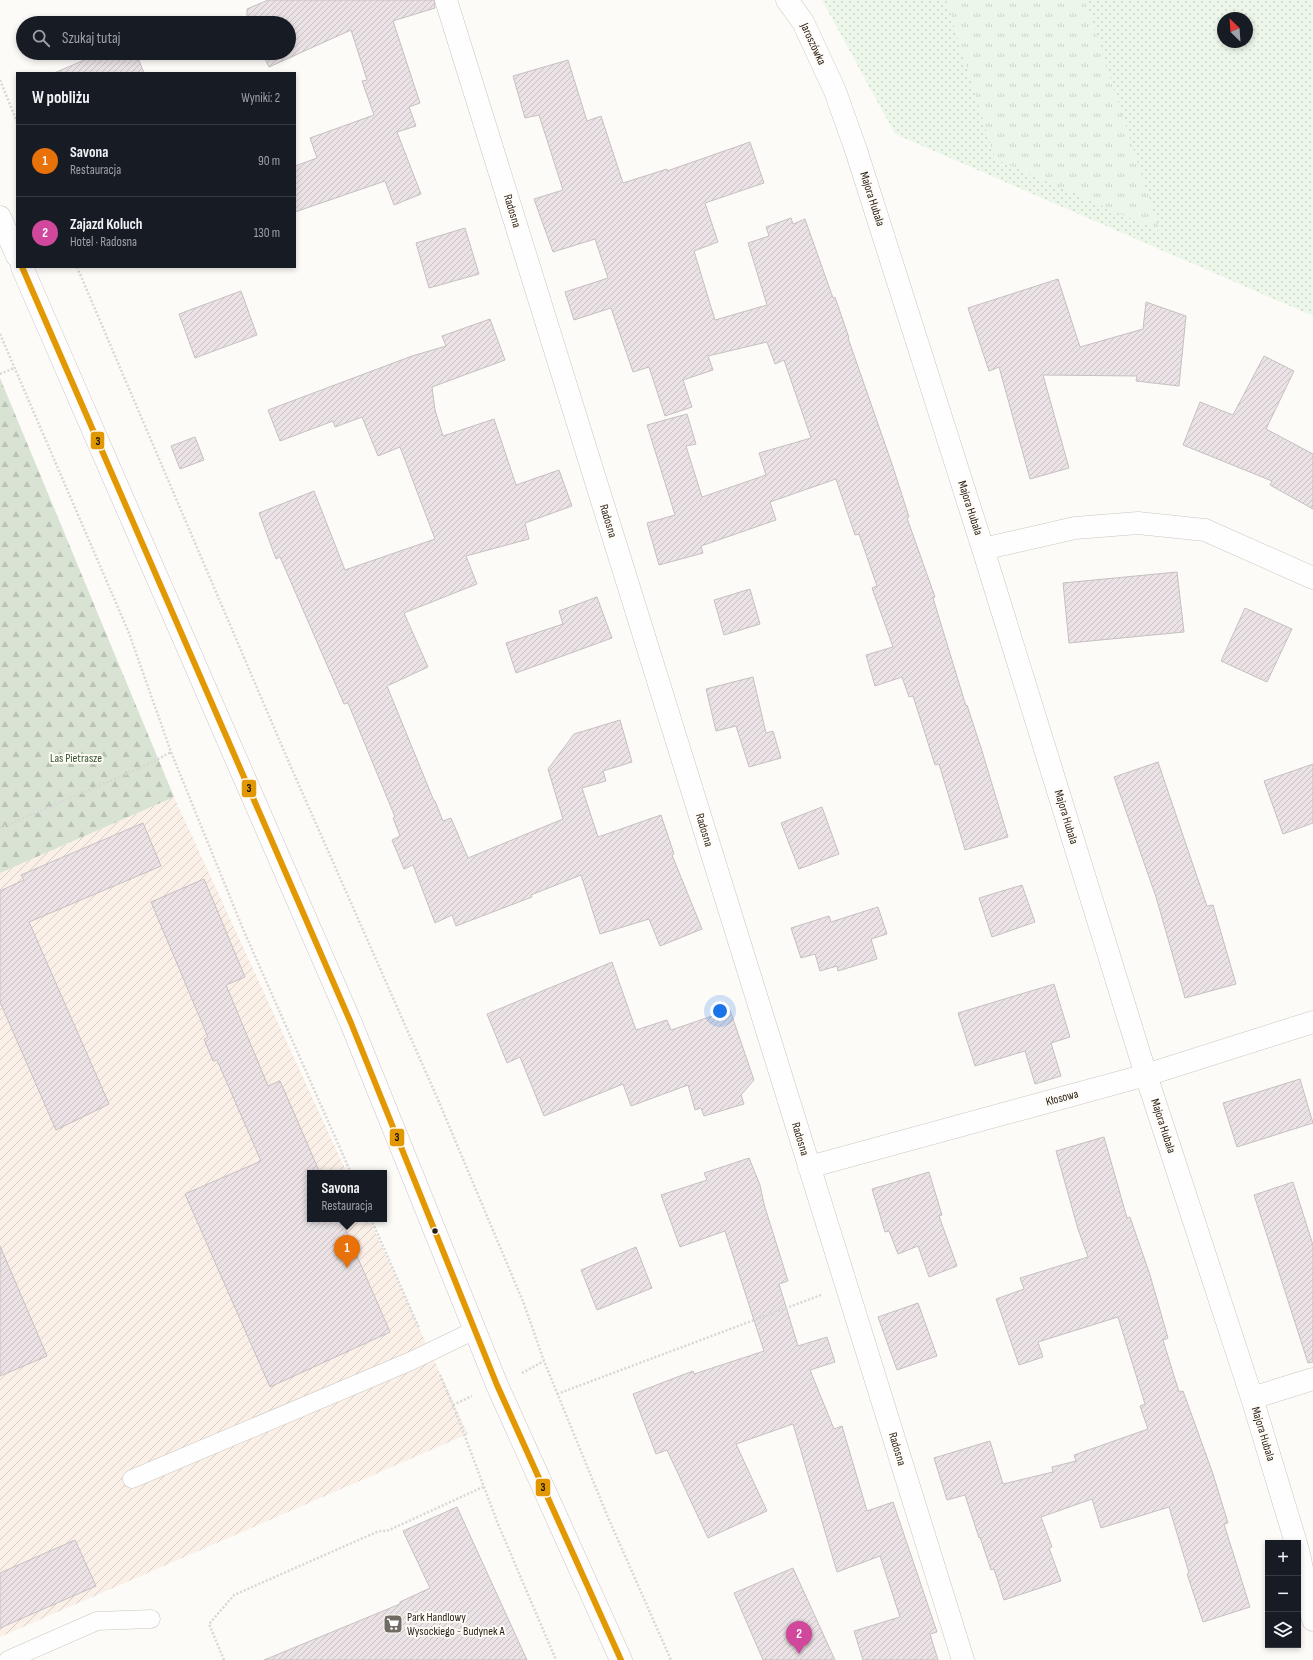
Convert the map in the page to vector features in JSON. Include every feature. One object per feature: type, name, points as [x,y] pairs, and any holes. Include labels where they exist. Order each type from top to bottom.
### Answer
[{"type":"street","name":"Radosna","points":[[446,0],[963,1660]]},
{"type":"street","name":"Jaroszówka","points":[[787,0],[803,22],[835,91]]},
{"type":"street","name":"Majora Hubala","points":[[835,91],[856,150],[983,549],[1146,1075],[1252,1398],[1295,1540]]},
{"type":"street","points":[[0,216],[16,254]]},
{"type":"street","points":[[22,268],[351,1023],[521,1440],[621,1660]]},
{"type":"street","points":[[983,549],[1075,528],[1138,523],[1205,530],[1313,578]]},
{"type":"street","name":"Kłosowa","points":[[809,1167],[1146,1075],[1313,1022]]},
{"type":"street","points":[[1252,1398],[1313,1379]]},
{"type":"street","points":[[1301,1564],[1313,1620]]},
{"type":"lane","points":[[132,1479],[430,1352],[475,1330]]},
{"type":"lane","points":[[8,1660],[97,1621],[151,1619]]},
{"type":"path","points":[[0,80],[16,120]]},
{"type":"path","points":[[77,268],[287,758],[439,1102],[524,1304],[557,1394],[607,1515],[671,1660]]},
{"type":"path","points":[[0,334],[129,633],[171,752],[243,929],[350,1170]]},
{"type":"path","points":[[0,374],[14,368]]},
{"type":"path","points":[[0,828],[145,766],[171,752]]},
{"type":"path","points":[[372,1222],[453,1405],[483,1487],[556,1660]]},
{"type":"path","points":[[557,1394],[846,1285]]},
{"type":"path","points":[[224,1660],[208,1624],[234,1595],[379,1531],[387,1532],[483,1487]]},
{"type":"shaded area","points":[[174,797],[346,1170],[307,1170],[307,1222],[370,1222],[468,1434],[0,1637],[0,873]]},
{"type":"green space","points":[[822,0],[1313,0],[1313,316],[895,134]]},
{"type":"green space","points":[[946,0],[1085,0],[1160,231],[995,159]]},
{"type":"green space","name":"Las Pietrasze","points":[[0,378],[174,797],[0,873]]},
{"type":"building","points":[[268,0],[434,0],[435,8],[393,21],[420,103],[409,107],[416,126],[397,132],[421,194],[394,205],[385,181],[296,212],[296,166],[317,158],[310,138],[374,115],[362,81],[367,80],[351,30],[296,55],[296,16],[247,16],[247,9]]},
{"type":"building","points":[[85,60],[139,60],[144,72],[56,72]]},
{"type":"building","points":[[266,60],[285,60],[269,67]]},
{"type":"building","points":[[568,60],[587,121],[601,116],[623,183],[667,169],[667,171],[750,142],[764,183],[705,203],[718,242],[694,251],[715,320],[767,305],[748,243],[769,236],[766,227],[791,218],[793,224],[805,219],[833,298],[835,297],[893,467],[909,517],[907,518],[935,597],[933,598],[1008,837],[965,850],[939,764],[935,765],[913,696],[909,697],[902,677],[875,686],[866,655],[893,647],[872,588],[877,586],[859,534],[855,535],[836,479],[770,502],[776,520],[701,546],[703,553],[659,565],[647,523],[675,515],[647,425],[687,414],[696,444],[686,446],[702,497],[766,475],[759,453],[811,438],[784,360],[775,364],[767,342],[708,356],[713,370],[683,380],[692,407],[665,416],[649,367],[633,372],[611,308],[574,320],[565,292],[608,278],[595,239],[553,252],[534,199],[563,190],[539,115],[525,118],[513,76]]},
{"type":"building","points":[[465,228],[479,274],[429,288],[416,243]]},
{"type":"building","points":[[1058,279],[1080,347],[1143,329],[1146,302],[1186,316],[1179,386],[1136,381],[1137,376],[1043,375],[1069,468],[1030,479],[999,367],[989,371],[968,308]]},
{"type":"building","points":[[241,291],[257,335],[195,358],[179,314]]},
{"type":"building","points":[[490,319],[505,360],[432,387],[435,410],[443,436],[494,419],[516,485],[559,470],[572,506],[525,523],[529,539],[466,556],[477,584],[404,613],[428,667],[387,686],[443,821],[451,818],[468,858],[563,819],[548,769],[574,734],[620,720],[632,762],[603,771],[606,781],[582,788],[598,837],[661,815],[674,854],[672,855],[702,929],[660,946],[649,919],[600,934],[581,875],[531,895],[532,897],[456,926],[452,915],[435,923],[413,865],[404,869],[392,840],[400,836],[393,818],[395,817],[348,703],[344,704],[280,557],[276,559],[259,513],[314,491],[345,570],[435,539],[400,447],[378,456],[362,417],[335,427],[333,421],[280,441],[268,410],[412,356],[446,346],[442,336]]},
{"type":"building","points":[[1264,356],[1294,371],[1266,429],[1313,454],[1313,509],[1270,485],[1272,481],[1183,445],[1200,402],[1233,415]]},
{"type":"building","points":[[195,437],[204,460],[180,469],[171,446]]},
{"type":"building","points":[[1177,572],[1184,632],[1069,643],[1063,583]]},
{"type":"building","points":[[750,589],[760,624],[724,635],[714,600]]},
{"type":"building","points":[[597,597],[612,638],[516,673],[506,643],[563,624],[559,611]]},
{"type":"building","points":[[1245,608],[1292,629],[1267,682],[1221,661]]},
{"type":"building","points":[[753,677],[766,733],[773,731],[781,758],[749,767],[736,726],[716,731],[706,689]]},
{"type":"building","points":[[1158,762],[1207,906],[1213,905],[1236,984],[1185,998],[1156,897],[1114,777]]},
{"type":"building","points":[[1313,764],[1313,823],[1283,834],[1264,781]]},
{"type":"building","points":[[822,807],[839,854],[799,869],[781,823]]},
{"type":"building","points":[[143,823],[161,866],[29,922],[109,1104],[56,1130],[0,1002],[0,891],[24,880],[21,875]]},
{"type":"building","points":[[204,879],[245,977],[226,985],[268,1086],[280,1081],[319,1170],[307,1170],[307,1222],[342,1222],[390,1332],[270,1387],[185,1194],[261,1161],[217,1060],[213,1061],[204,1039],[208,1037],[151,902]]},
{"type":"building","points":[[1022,885],[1035,922],[992,937],[979,898]]},
{"type":"building","points":[[878,907],[887,934],[871,939],[877,959],[838,971],[837,966],[820,971],[815,954],[801,958],[791,928],[829,916],[831,922]]},
{"type":"building","points":[[612,962],[636,1030],[667,1020],[671,1030],[730,1010],[754,1080],[741,1095],[744,1104],[704,1116],[701,1108],[695,1110],[688,1085],[631,1106],[623,1084],[544,1116],[520,1057],[507,1063],[487,1014]]},
{"type":"building","points":[[1054,984],[1070,1037],[1051,1043],[1061,1076],[1035,1084],[1025,1051],[975,1066],[958,1013]]},
{"type":"building","points":[[1300,1079],[1313,1123],[1237,1147],[1223,1103]]},
{"type":"building","points":[[1104,1137],[1127,1218],[1130,1217],[1150,1275],[1168,1338],[1163,1340],[1179,1392],[1183,1391],[1213,1474],[1228,1523],[1224,1524],[1250,1607],[1203,1622],[1187,1574],[1189,1573],[1169,1507],[1101,1528],[1092,1499],[1041,1517],[1052,1547],[1049,1548],[1061,1581],[1004,1600],[994,1569],[991,1570],[980,1537],[979,1538],[965,1495],[947,1500],[934,1458],[990,1441],[1003,1484],[1053,1472],[1052,1467],[1076,1461],[1074,1455],[1148,1429],[1140,1406],[1145,1404],[1118,1317],[1038,1342],[1043,1357],[1019,1365],[996,1299],[1024,1289],[1020,1278],[1088,1257],[1078,1229],[1056,1151]]},
{"type":"building","points":[[749,1158],[760,1185],[764,1204],[788,1281],[779,1284],[798,1346],[827,1337],[835,1362],[810,1370],[834,1429],[842,1426],[867,1511],[893,1502],[937,1632],[930,1634],[938,1660],[863,1660],[854,1631],[900,1617],[880,1556],[837,1572],[793,1424],[736,1444],[767,1511],[708,1538],[667,1450],[656,1454],[633,1394],[693,1371],[694,1374],[764,1351],[725,1231],[680,1247],[661,1195],[707,1180],[704,1173]]},
{"type":"building","points":[[929,1172],[942,1215],[939,1216],[957,1266],[929,1277],[918,1246],[898,1254],[889,1231],[885,1232],[872,1189]]},
{"type":"building","points":[[1293,1182],[1313,1245],[1313,1362],[1308,1363],[1254,1195]]},
{"type":"building","points":[[0,1246],[47,1356],[0,1376]]},
{"type":"building","points":[[636,1247],[652,1288],[597,1310],[581,1270]]},
{"type":"building","points":[[918,1303],[937,1356],[897,1370],[878,1317]]},
{"type":"building","points":[[457,1507],[527,1660],[264,1660],[400,1604],[400,1602],[430,1588],[403,1531]]},
{"type":"building","points":[[75,1540],[96,1586],[0,1628],[0,1573]]},
{"type":"building","points":[[793,1568],[835,1660],[763,1660],[734,1593]]},
{"type":"transit line","name":"3","points":[[22,268],[351,1023],[497,1385],[621,1660]]},
{"type":"place","name":"Savona","points":[[347,1268]]},
{"type":"place","name":"Park Handlowy Wysockiego - Budynek A","points":[[393,1624]]},
{"type":"place","name":"Zajazd Koluch","points":[[799,1654]]}]
